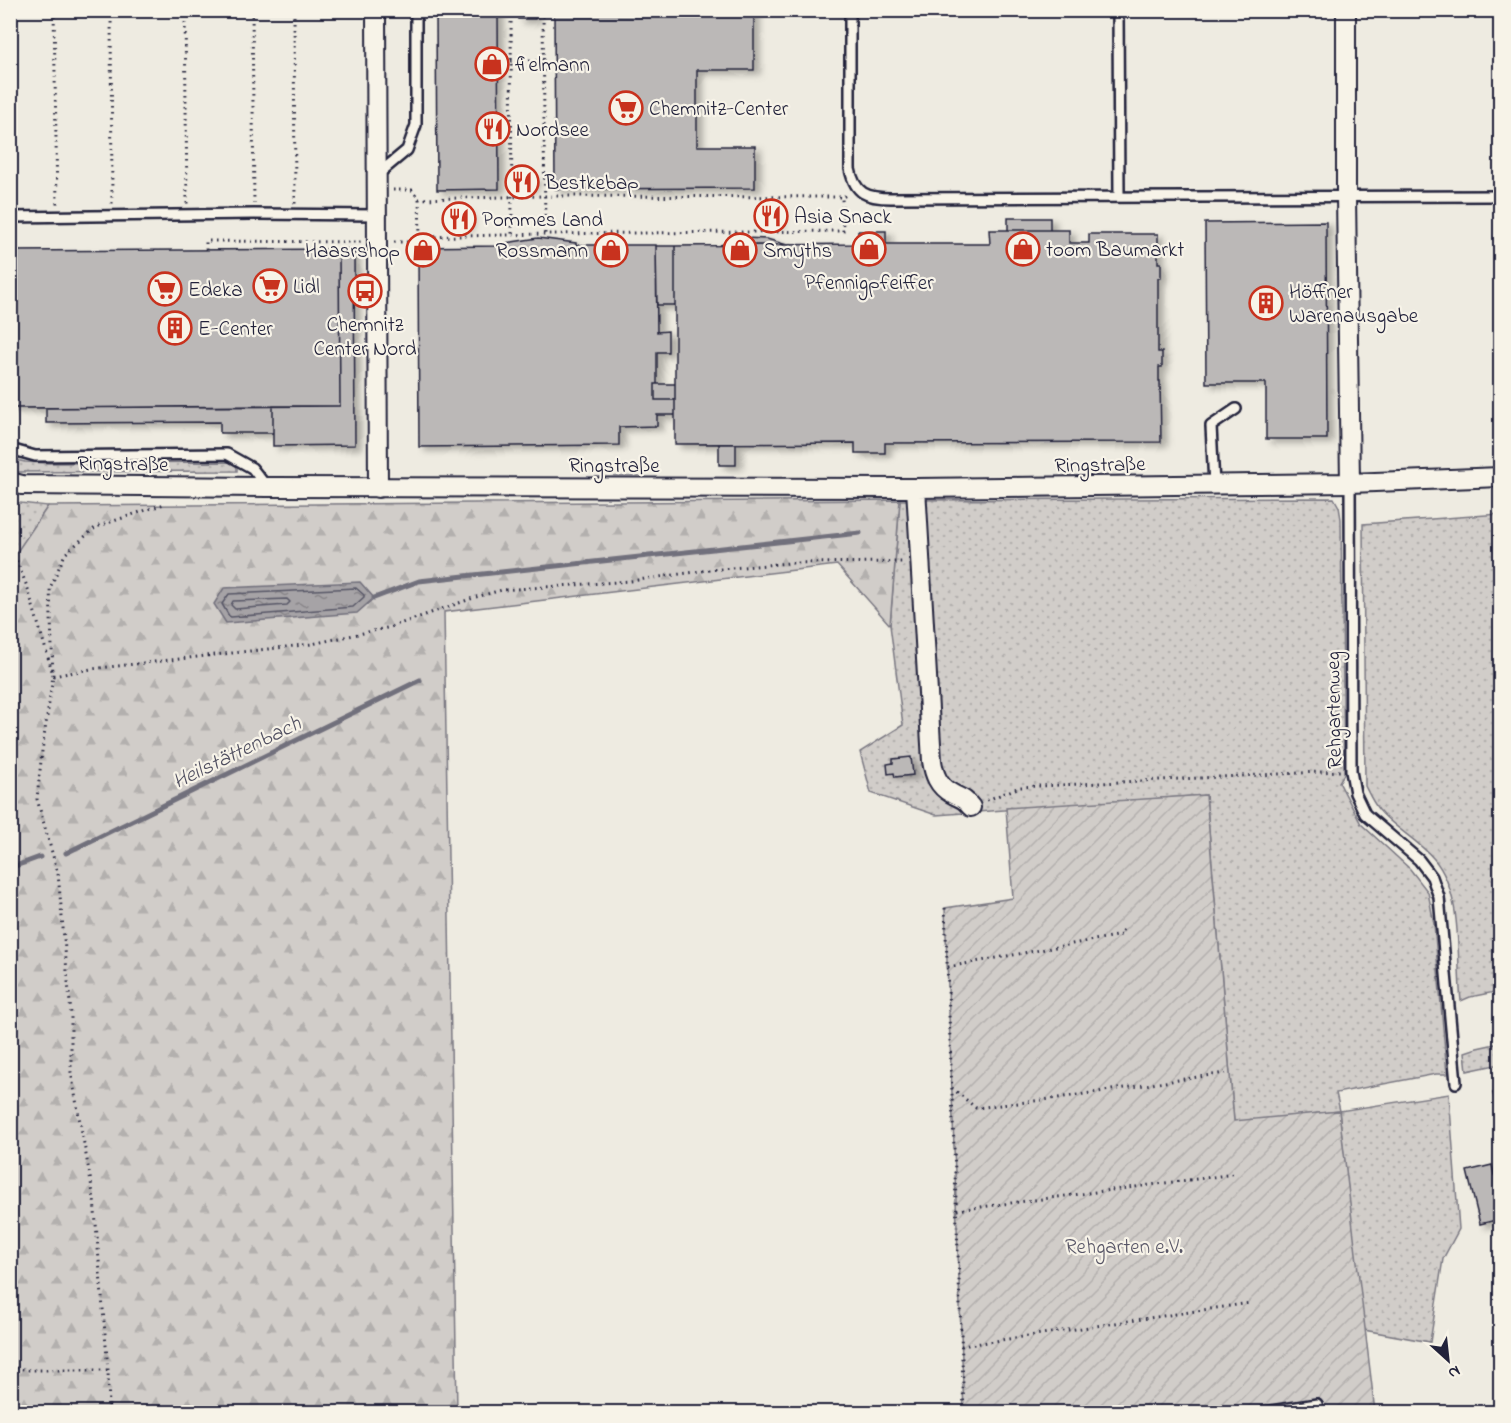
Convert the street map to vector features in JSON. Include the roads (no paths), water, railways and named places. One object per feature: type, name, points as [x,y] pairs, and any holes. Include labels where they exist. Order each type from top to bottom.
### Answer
[{"type":"street","points":[[376,10],[378,488]]},
{"type":"street","points":[[1346,10],[1350,483]]},
{"type":"street","name":"Ringstraße","points":[[10,482],[22,485],[378,488],[916,488],[1350,483],[1500,477]]},
{"type":"street","points":[[916,488],[934,773],[939,784],[950,793],[964,799],[971,807]]},
{"type":"lane","points":[[377,183],[407,150],[416,125],[416,10]]},
{"type":"lane","points":[[850,10],[850,169],[852,180],[859,191],[868,196],[880,198],[1500,196]]},
{"type":"lane","points":[[1118,10],[1119,197]]},
{"type":"lane","points":[[10,217],[377,215]]},
{"type":"lane","points":[[1214,485],[1211,426],[1236,409]]},
{"type":"lane","points":[[10,449],[36,456],[227,454],[252,468],[267,487]]},
{"type":"lane","name":"Rehgartenweg","points":[[1350,483],[1350,771],[1355,793],[1365,814],[1419,860],[1432,877],[1439,897],[1456,1083]]},
{"type":"lane","points":[[1264,1412],[1317,1404],[1318,1413]]},
{"type":"water","points":[[360,582],[374,598],[357,613],[226,623],[214,604],[224,588]]},
{"type":"waterway","points":[[374,598],[419,581],[860,533]]},
{"type":"waterway","name":"Heilstättenbach","points":[[66,853],[420,680]]},
{"type":"waterway","name":"Heilstättenbach","points":[[10,868],[40,857]]},
{"type":"place","name":"fielmann","points":[[492,64]]},
{"type":"place","name":"Chemnitz-Center","points":[[626,108]]},
{"type":"place","name":"Nordsee","points":[[493,129]]},
{"type":"place","name":"Bestkebap","points":[[522,182]]},
{"type":"place","name":"Asia Snack","points":[[771,216]]},
{"type":"place","name":"Pommes Land","points":[[459,219]]},
{"type":"place","name":"Pfennigpfeiffer","points":[[869,249]]},
{"type":"place","name":"toom Baumarkt","points":[[1023,249]]},
{"type":"place","name":"Haasrshop","points":[[423,250]]},
{"type":"place","name":"Rossmann","points":[[611,250]]},
{"type":"place","name":"Smyths","points":[[740,250]]},
{"type":"place","name":"Lidl","points":[[270,286]]},
{"type":"place","name":"Edeka","points":[[165,289]]},
{"type":"place","name":"Chemnitz Center Nord","points":[[365,291]]},
{"type":"place","name":"Höffner Warenausgabe","points":[[1266,303]]},
{"type":"place","name":"E-Center","points":[[175,328]]},
{"type":"park label","name":"Rehgarten e.V.","points":[[1124,1246]]}]
